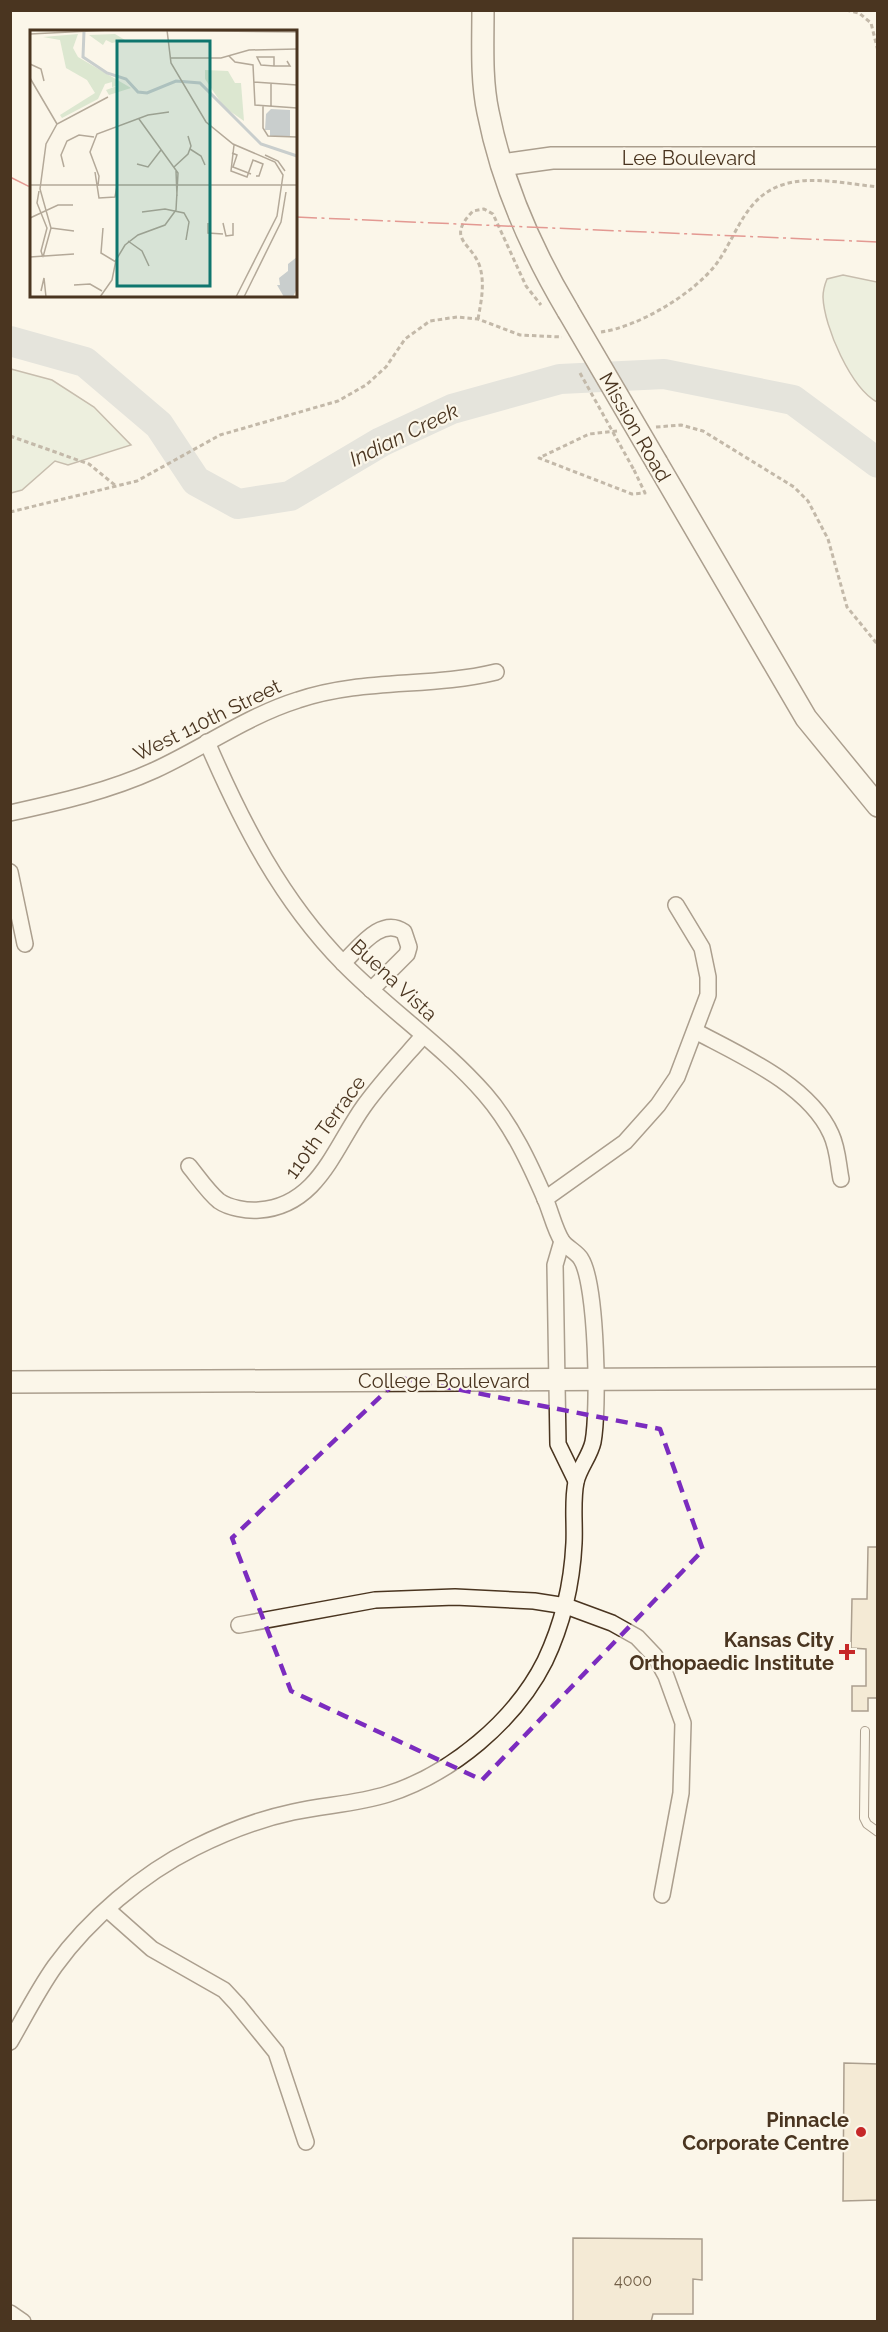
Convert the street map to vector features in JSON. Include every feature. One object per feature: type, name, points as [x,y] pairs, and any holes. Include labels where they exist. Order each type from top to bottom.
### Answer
[{"type":"main road","name":"Mission Road","points":[[483,10],[484,78],[488,111],[515,207],[558,313],[657,463],[806,718],[878,806]]},
{"type":"main road","name":"Lee Boulevard","points":[[502,165],[552,158],[878,158]]},
{"type":"main road","name":"College Boulevard","points":[[10,1382],[878,1378]]},
{"type":"street","name":"West 110th Street","points":[[10,813],[106,789],[155,770],[265,712],[331,691],[368,685],[461,681],[496,672]]},
{"type":"street","name":"Buena Vista","points":[[207,742],[252,841],[281,887],[343,963],[423,1036],[458,1064],[489,1098],[512,1130],[562,1240],[582,1260],[592,1304],[596,1380],[593,1443],[576,1481]]},
{"type":"street","points":[[10,872],[25,944]]},
{"type":"street","points":[[545,1199],[625,1142],[658,1105],[677,1077],[708,995],[708,977],[702,948],[676,905]]},
{"type":"street","points":[[343,963],[380,928],[390,926],[404,932],[409,947],[407,954],[371,990]]},
{"type":"street","points":[[695,1031],[753,1062],[803,1098],[830,1132],[838,1152],[841,1179]]},
{"type":"street","name":"110th Terrace","points":[[189,1167],[220,1201],[234,1207],[253,1211],[274,1209],[294,1201],[312,1188],[364,1107],[423,1036]]},
{"type":"street","points":[[10,2042],[36,1993],[57,1963],[108,1910],[168,1862],[198,1846],[291,1812],[385,1795],[436,1772],[485,1736],[534,1682],[558,1631],[566,1606],[573,1566],[576,1481],[558,1444],[555,1265],[562,1240]]},
{"type":"street","points":[[239,1625],[319,1609],[411,1598],[455,1597],[534,1601],[566,1606],[604,1619],[637,1637],[655,1656],[678,1703],[683,1723],[682,1782],[662,1895]]},
{"type":"street","points":[[108,1910],[152,1949],[224,1990],[237,2004],[276,2052],[306,2142]]},
{"type":"street","points":[[10,2313],[23,2322]]},
{"type":"lane","points":[[865,1731],[864,1818],[872,1830],[878,1832]]},
{"type":"path","points":[[846,10],[859,13],[871,22],[878,51]]},
{"type":"path","points":[[478,319],[483,286],[479,265],[461,239],[461,228],[473,210],[484,209],[493,214],[526,286],[558,313]]},
{"type":"path","points":[[559,334],[565,345]]},
{"type":"path","points":[[576,366],[634,470],[645,493],[632,494],[539,458],[588,434],[623,430]]},
{"type":"path","points":[[646,428],[681,425],[703,431],[794,487],[808,501],[828,539],[847,607],[878,645]]},
{"type":"path","points":[[10,512],[136,481],[220,435]]},
{"type":"path","points":[[10,436],[89,464],[117,486]]},
{"type":"highlighted area","points":[[400,1378],[660,1429],[703,1550],[482,1780],[291,1691],[232,1538]]},
{"type":"green space","points":[[843,275],[877,282],[877,402],[867,395],[849,371],[828,324],[823,297],[825,285],[827,279]]},
{"type":"green space","points":[[11,369],[52,380],[94,407],[131,445],[68,465],[55,461],[22,490],[11,493]]},
{"type":"building","points":[[868,1547],[878,1547],[878,1698],[868,1698],[868,1711],[852,1711],[852,1686],[866,1686],[866,1649],[851,1648],[852,1599],[867,1599]]},
{"type":"building","name":"Pinnacle Corporate Centre","points":[[844,2063],[878,2064],[878,2200],[843,2201]]},
{"type":"building","points":[[573,2238],[702,2239],[702,2280],[693,2279],[693,2314],[653,2314],[651,2322],[573,2322]]},
{"type":"waterway","name":"Indian Creek","points":[[10,341],[85,362],[159,425],[196,481],[238,504],[290,496],[381,442],[452,409],[560,379],[664,374],[793,400],[878,463]]},
{"type":"power","points":[[10,177],[30,187]]},
{"type":"power","points":[[297,217],[878,242]]},
{"type":"place","name":"Kansas City Orthopaedic Institute","points":[[847,1652]]},
{"type":"place","name":"Pinnacle Corporate Centre","points":[[861,2132]]}]
